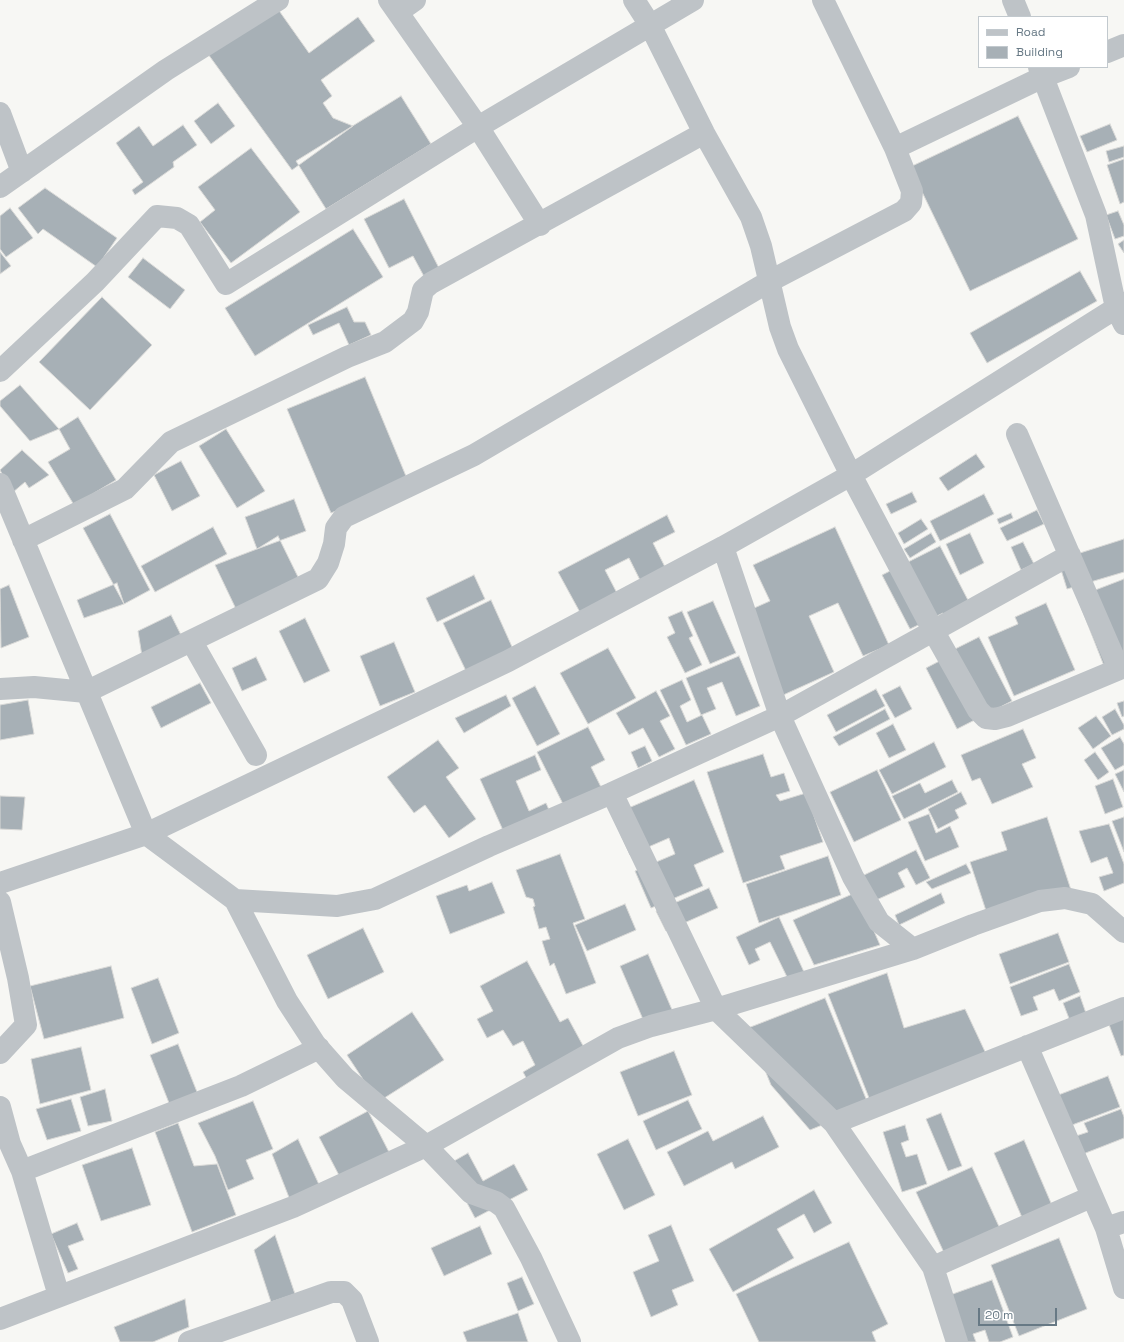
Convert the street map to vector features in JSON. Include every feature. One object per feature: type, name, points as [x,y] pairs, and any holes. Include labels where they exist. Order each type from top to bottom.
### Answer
[{"type":"street","points":[[0,187],[166,70],[278,0]]},
{"type":"street","points":[[634,0],[650,25],[704,133],[751,217],[761,246],[780,327],[788,348],[851,475],[934,632],[978,710],[986,718],[995,719],[1007,716],[1122,668],[1017,434]]},
{"type":"street","points":[[0,371],[95,282],[157,216],[177,218],[189,225],[226,284],[478,126],[693,0]]},
{"type":"street","points":[[0,689],[34,687],[86,692],[318,580],[328,563],[334,544],[336,528],[344,517],[474,455],[770,281],[904,211],[911,202],[912,191],[894,148],[823,0]]},
{"type":"street","points":[[1013,0],[1020,16]]},
{"type":"street","points":[[400,4],[540,225]]},
{"type":"street","points":[[1108,52],[1124,45]]},
{"type":"street","points":[[894,148],[1041,72],[1063,68]]},
{"type":"street","points":[[0,883],[146,834],[508,661],[723,547],[851,475],[1121,312],[1096,215],[1041,72]]},
{"type":"street","points":[[0,113],[22,172]]},
{"type":"street","points":[[23,540],[125,489],[171,442],[347,357],[385,342],[414,321],[418,312],[423,290],[431,283],[540,225],[704,133]]},
{"type":"street","points":[[0,484],[146,834],[236,900],[287,1001],[319,1048],[345,1078],[426,1146],[471,1193],[496,1202],[504,1208],[531,1258],[570,1342]]},
{"type":"street","points":[[723,547],[780,716],[853,877],[879,922],[913,949]]},
{"type":"street","points":[[236,900],[337,906],[375,899],[489,846],[612,793],[780,716],[934,632],[1070,554]]},
{"type":"street","points":[[192,642],[256,755]]},
{"type":"street","points":[[612,793],[716,1009],[834,1123],[933,1267],[957,1342]]},
{"type":"street","points":[[0,1319],[293,1207],[426,1146],[618,1038],[651,1026],[716,1009],[913,949],[973,925],[1040,901],[1065,898],[1092,904],[1124,932]]},
{"type":"street","points":[[0,902],[18,978],[26,1025],[0,1053]]},
{"type":"street","points":[[834,1123],[1124,1008]]},
{"type":"street","points":[[1027,1046],[1091,1197],[1115,1225],[1124,1288]]},
{"type":"street","points":[[22,1171],[241,1086],[319,1048]]},
{"type":"street","points":[[0,1107],[10,1144],[22,1171],[59,1296]]},
{"type":"street","points":[[933,1267],[1091,1197]]},
{"type":"street","points":[[189,1342],[331,1292],[344,1292],[352,1300],[368,1342]]},
{"type":"building","points":[[275,5],[309,53],[358,17],[375,41],[321,80],[332,96],[323,103],[333,118],[353,126],[292,170],[208,54]]},
{"type":"building","points":[[401,96],[431,144],[326,209],[296,161]]},
{"type":"building","points":[[218,103],[235,126],[211,144],[194,121]]},
{"type":"building","points":[[1018,116],[1078,239],[970,291],[910,167]]},
{"type":"building","points":[[1110,124],[1117,140],[1087,152],[1080,136]]},
{"type":"building","points":[[183,125],[197,145],[173,162],[174,167],[135,195],[132,190],[143,182],[116,143],[139,126],[153,146]]},
{"type":"building","points":[[1124,146],[1124,157],[1109,162],[1106,151]]},
{"type":"building","points":[[251,148],[300,212],[231,263],[200,222],[215,210],[198,187]]},
{"type":"building","points":[[1124,159],[1124,202],[1120,204],[1107,165]]},
{"type":"building","points":[[45,188],[117,238],[97,267],[43,229],[38,234],[18,208]]},
{"type":"building","points":[[404,199],[442,274],[427,282],[413,256],[389,268],[364,219]]},
{"type":"building","points":[[10,208],[33,238],[6,257],[0,249],[0,216]]},
{"type":"building","points":[[1118,211],[1124,225],[1124,236],[1115,239],[1106,215]]},
{"type":"building","points":[[353,229],[383,277],[255,356],[225,308]]},
{"type":"building","points":[[1124,240],[1124,253],[1118,244]]},
{"type":"building","points":[[0,252],[11,266],[0,274]]},
{"type":"building","points":[[143,258],[185,290],[170,309],[128,277]]},
{"type":"building","points":[[1080,271],[1097,301],[987,363],[970,333]]},
{"type":"building","points":[[102,297],[152,345],[90,410],[39,362]]},
{"type":"building","points":[[347,307],[354,322],[365,322],[371,335],[349,345],[339,323],[313,335],[308,325]]},
{"type":"building","points":[[365,377],[408,481],[331,513],[287,409]]},
{"type":"building","points":[[20,385],[59,429],[30,441],[0,406],[0,401]]},
{"type":"building","points":[[78,417],[116,480],[74,505],[48,462],[70,449],[59,429]]},
{"type":"building","points":[[226,429],[265,491],[237,508],[199,446]]},
{"type":"building","points":[[22,450],[49,475],[29,488],[25,482],[12,493],[0,470]]},
{"type":"building","points":[[976,454],[985,467],[948,491],[939,478]]},
{"type":"building","points":[[181,461],[200,496],[172,511],[154,475]]},
{"type":"building","points":[[912,492],[917,502],[891,514],[886,504]]},
{"type":"building","points":[[984,494],[994,514],[940,541],[930,521]]},
{"type":"building","points":[[294,499],[306,531],[257,549],[245,517]]},
{"type":"building","points":[[1037,510],[1044,524],[1007,541],[1000,528]]},
{"type":"building","points":[[1011,513],[1013,518],[999,524],[997,519]]},
{"type":"building","points":[[110,514],[150,590],[124,604],[83,528]]},
{"type":"building","points":[[667,515],[675,532],[653,543],[666,569],[641,582],[629,558],[605,570],[619,597],[582,616],[558,572]]},
{"type":"building","points":[[921,519],[928,529],[904,544],[898,533]]},
{"type":"building","points":[[213,527],[227,554],[155,592],[141,566]]},
{"type":"building","points":[[835,527],[889,645],[863,656],[838,603],[809,616],[834,672],[781,696],[743,613],[770,601],[753,565]]},
{"type":"building","points":[[931,533],[936,542],[910,558],[904,549]]},
{"type":"building","points":[[970,533],[984,563],[960,575],[946,544]]},
{"type":"building","points":[[278,536],[299,579],[236,609],[215,565],[257,549]]},
{"type":"building","points":[[1124,539],[1124,572],[1067,589],[1058,560]]},
{"type":"building","points":[[1023,542],[1034,564],[1021,570],[1011,547]]},
{"type":"building","points":[[940,546],[970,604],[945,617],[943,613],[910,629],[882,575]]},
{"type":"building","points":[[474,575],[485,599],[437,622],[426,598]]},
{"type":"building","points":[[1124,579],[1124,664],[1106,671],[1077,597]]},
{"type":"building","points":[[117,583],[124,604],[84,618],[77,600]]},
{"type":"building","points":[[9,585],[29,637],[1,648],[0,589]]},
{"type":"building","points":[[491,600],[513,649],[466,671],[443,623]]},
{"type":"building","points":[[713,601],[736,653],[710,664],[687,612]]},
{"type":"building","points":[[1046,603],[1075,670],[1014,696],[988,637],[1018,624],[1015,617]]},
{"type":"building","points":[[682,611],[693,636],[689,638],[702,665],[685,673],[667,637],[675,633],[668,617]]},
{"type":"building","points":[[171,615],[182,637],[142,656],[138,631]]},
{"type":"building","points":[[305,618],[330,671],[304,683],[279,631]]},
{"type":"building","points":[[979,637],[1012,701],[957,729],[926,668],[957,652],[955,649]]},
{"type":"building","points":[[394,642],[415,692],[380,706],[360,656]]},
{"type":"building","points":[[608,648],[636,698],[588,724],[560,673]]},
{"type":"building","points":[[739,656],[760,706],[736,716],[722,682],[707,688],[716,709],[701,715],[686,678]]},
{"type":"building","points":[[256,657],[267,680],[242,691],[232,668]]},
{"type":"building","points":[[682,680],[691,700],[680,706],[687,722],[702,715],[711,734],[686,745],[660,690]]},
{"type":"building","points":[[200,683],[211,703],[161,728],[151,707]]},
{"type":"building","points":[[535,686],[560,734],[537,746],[512,698]]},
{"type":"building","points":[[900,686],[912,709],[895,718],[882,695]]},
{"type":"building","points":[[876,689],[885,706],[836,732],[827,715]]},
{"type":"building","points":[[656,691],[670,716],[660,721],[675,749],[659,757],[643,728],[629,735],[616,713]]},
{"type":"building","points":[[506,695],[511,706],[464,733],[455,718]]},
{"type":"building","points":[[28,700],[34,734],[0,740],[0,705]]},
{"type":"building","points":[[1124,701],[1124,716],[1122,717],[1117,703]]},
{"type":"building","points":[[885,709],[890,719],[839,746],[833,737]]},
{"type":"building","points":[[1115,709],[1124,725],[1124,729],[1112,735],[1102,717]]},
{"type":"building","points":[[1096,716],[1111,736],[1093,749],[1078,728]]},
{"type":"building","points":[[893,724],[906,750],[889,758],[876,733]]},
{"type":"building","points":[[588,727],[605,760],[591,767],[602,789],[565,808],[537,752]]},
{"type":"building","points":[[1023,729],[1036,758],[1022,764],[1033,787],[992,804],[980,778],[972,781],[961,755]]},
{"type":"building","points":[[1120,737],[1124,744],[1124,765],[1115,770],[1101,748]]},
{"type":"building","points":[[438,740],[459,768],[446,777],[476,819],[449,838],[425,805],[414,813],[387,777]]},
{"type":"building","points":[[934,742],[946,767],[892,794],[879,770]]},
{"type":"building","points":[[645,746],[652,761],[638,768],[631,752]]},
{"type":"building","points":[[1095,752],[1109,772],[1098,780],[1084,760]]},
{"type":"building","points":[[763,754],[771,777],[784,773],[790,791],[776,795],[780,801],[806,793],[823,842],[780,856],[785,869],[743,883],[707,772]]},
{"type":"building","points":[[535,755],[541,770],[516,781],[529,811],[546,803],[552,817],[506,837],[480,779]]},
{"type":"building","points":[[877,770],[901,820],[854,842],[830,792]]},
{"type":"building","points":[[1124,770],[1124,792],[1115,774]]},
{"type":"building","points":[[1113,779],[1123,807],[1105,814],[1095,786]]},
{"type":"building","points":[[694,780],[724,852],[694,865],[703,886],[651,908],[635,871],[675,854],[669,838],[630,855],[612,815]]},
{"type":"building","points":[[952,780],[958,792],[904,819],[892,796],[920,783],[925,793]]},
{"type":"building","points":[[961,792],[967,804],[955,810],[959,818],[938,829],[928,809]]},
{"type":"building","points":[[0,796],[25,797],[22,830],[0,829]]},
{"type":"building","points":[[929,814],[936,833],[950,826],[959,847],[925,861],[908,822]]},
{"type":"building","points":[[1047,817],[1074,899],[991,926],[970,862],[1007,850],[1001,832]]},
{"type":"building","points":[[1124,817],[1124,852],[1112,821]]},
{"type":"building","points":[[1109,824],[1124,864],[1124,883],[1104,891],[1099,877],[1113,873],[1107,857],[1091,863],[1079,831]]},
{"type":"building","points":[[916,850],[930,878],[916,885],[907,868],[898,873],[905,887],[874,901],[862,876]]},
{"type":"building","points":[[560,854],[585,919],[573,923],[596,983],[566,994],[554,963],[550,966],[542,941],[550,939],[546,927],[539,929],[533,907],[535,906],[533,899],[526,897],[516,870]]},
{"type":"building","points":[[828,856],[841,895],[759,923],[746,884]]},
{"type":"building","points":[[966,864],[971,873],[932,889],[926,882]]},
{"type":"building","points":[[492,882],[505,913],[450,934],[436,896],[467,885],[469,891]]},
{"type":"building","points":[[709,888],[718,908],[666,931],[656,911]]},
{"type":"building","points":[[857,892],[880,945],[814,965],[793,920]]},
{"type":"building","points":[[941,893],[945,903],[899,925],[895,915]]},
{"type":"building","points":[[625,904],[636,930],[587,951],[575,925]]},
{"type":"building","points":[[779,917],[804,972],[788,979],[770,942],[755,949],[760,960],[749,965],[736,937]]},
{"type":"building","points":[[363,928],[384,972],[328,999],[307,955]]},
{"type":"building","points":[[1058,933],[1069,962],[1010,984],[999,954]]},
{"type":"building","points":[[648,954],[673,1012],[645,1024],[620,966]]},
{"type":"building","points":[[527,961],[560,1022],[568,1018],[587,1053],[529,1083],[523,1072],[535,1065],[523,1041],[513,1046],[503,1030],[487,1038],[477,1019],[493,1011],[480,986]]},
{"type":"building","points":[[1069,964],[1080,992],[1059,1001],[1054,989],[1033,997],[1038,1010],[1021,1016],[1010,987]]},
{"type":"building","points":[[111,966],[124,1018],[44,1039],[30,986]]},
{"type":"building","points":[[887,973],[904,1028],[965,1009],[988,1058],[871,1103],[828,994]]},
{"type":"building","points":[[158,978],[179,1033],[152,1044],[131,988]]},
{"type":"building","points":[[1080,996],[1088,1019],[1072,1026],[1063,1003]]},
{"type":"building","points":[[825,998],[869,1106],[810,1130],[771,1085],[748,1028]]},
{"type":"building","points":[[412,1012],[444,1060],[378,1102],[347,1055]]},
{"type":"building","points":[[1124,1016],[1124,1055],[1121,1056],[1108,1022]]},
{"type":"building","points":[[178,1044],[199,1097],[171,1108],[150,1055]]},
{"type":"building","points":[[81,1047],[91,1090],[40,1104],[31,1059]]},
{"type":"building","points":[[674,1051],[692,1095],[638,1116],[620,1072]]},
{"type":"building","points":[[1108,1076],[1120,1107],[1064,1128],[1053,1097]]},
{"type":"building","points":[[105,1089],[112,1121],[88,1126],[80,1097]]},
{"type":"building","points":[[71,1099],[81,1131],[47,1140],[36,1109]]},
{"type":"building","points":[[688,1100],[702,1129],[656,1150],[643,1121]]},
{"type":"building","points":[[253,1101],[273,1149],[246,1160],[254,1179],[228,1190],[215,1156],[198,1123]]},
{"type":"building","points":[[1121,1109],[1124,1117],[1124,1138],[1078,1156],[1070,1138],[1088,1132],[1084,1123]]},
{"type":"building","points":[[368,1111],[391,1156],[342,1181],[319,1137]]},
{"type":"building","points":[[941,1113],[962,1166],[948,1171],[926,1119]]},
{"type":"building","points":[[763,1116],[779,1147],[735,1169],[732,1162],[684,1186],[667,1152],[708,1131],[713,1141]]},
{"type":"building","points":[[178,1123],[194,1166],[217,1164],[236,1215],[192,1232],[155,1132]]},
{"type":"building","points":[[905,1125],[909,1140],[901,1143],[906,1157],[917,1154],[927,1184],[902,1192],[883,1132]]},
{"type":"building","points":[[298,1139],[322,1191],[292,1205],[272,1154]]},
{"type":"building","points":[[628,1139],[655,1195],[624,1210],[597,1154]]},
{"type":"building","points":[[1024,1140],[1054,1210],[1024,1222],[994,1153]]},
{"type":"building","points":[[132,1148],[151,1205],[101,1221],[82,1165]]},
{"type":"building","points":[[468,1153],[483,1181],[514,1164],[528,1190],[475,1218],[447,1165]]},
{"type":"building","points":[[972,1167],[1001,1231],[946,1257],[916,1192]]},
{"type":"building","points":[[814,1190],[832,1223],[814,1233],[804,1214],[777,1229],[794,1258],[733,1292],[709,1249]]},
{"type":"building","points":[[77,1223],[84,1240],[68,1246],[78,1269],[68,1273],[51,1234]]},
{"type":"building","points":[[671,1225],[694,1281],[672,1290],[678,1305],[651,1317],[633,1272],[659,1261],[648,1235]]},
{"type":"building","points":[[480,1226],[492,1254],[444,1276],[431,1248]]},
{"type":"building","points":[[275,1235],[295,1294],[271,1302],[254,1250]]},
{"type":"building","points":[[1059,1238],[1087,1309],[1019,1336],[991,1265]]},
{"type":"building","points":[[849,1242],[888,1324],[872,1332],[876,1342],[759,1342],[736,1294]]},
{"type":"building","points":[[522,1277],[534,1304],[518,1311],[507,1283]]},
{"type":"building","points":[[992,1280],[1013,1337],[1000,1342],[989,1342],[985,1330],[973,1334],[976,1342],[951,1342],[936,1300]]},
{"type":"building","points":[[185,1299],[189,1327],[153,1342],[120,1342],[114,1327]]},
{"type":"building","points":[[518,1313],[528,1342],[467,1342],[463,1332]]}]
